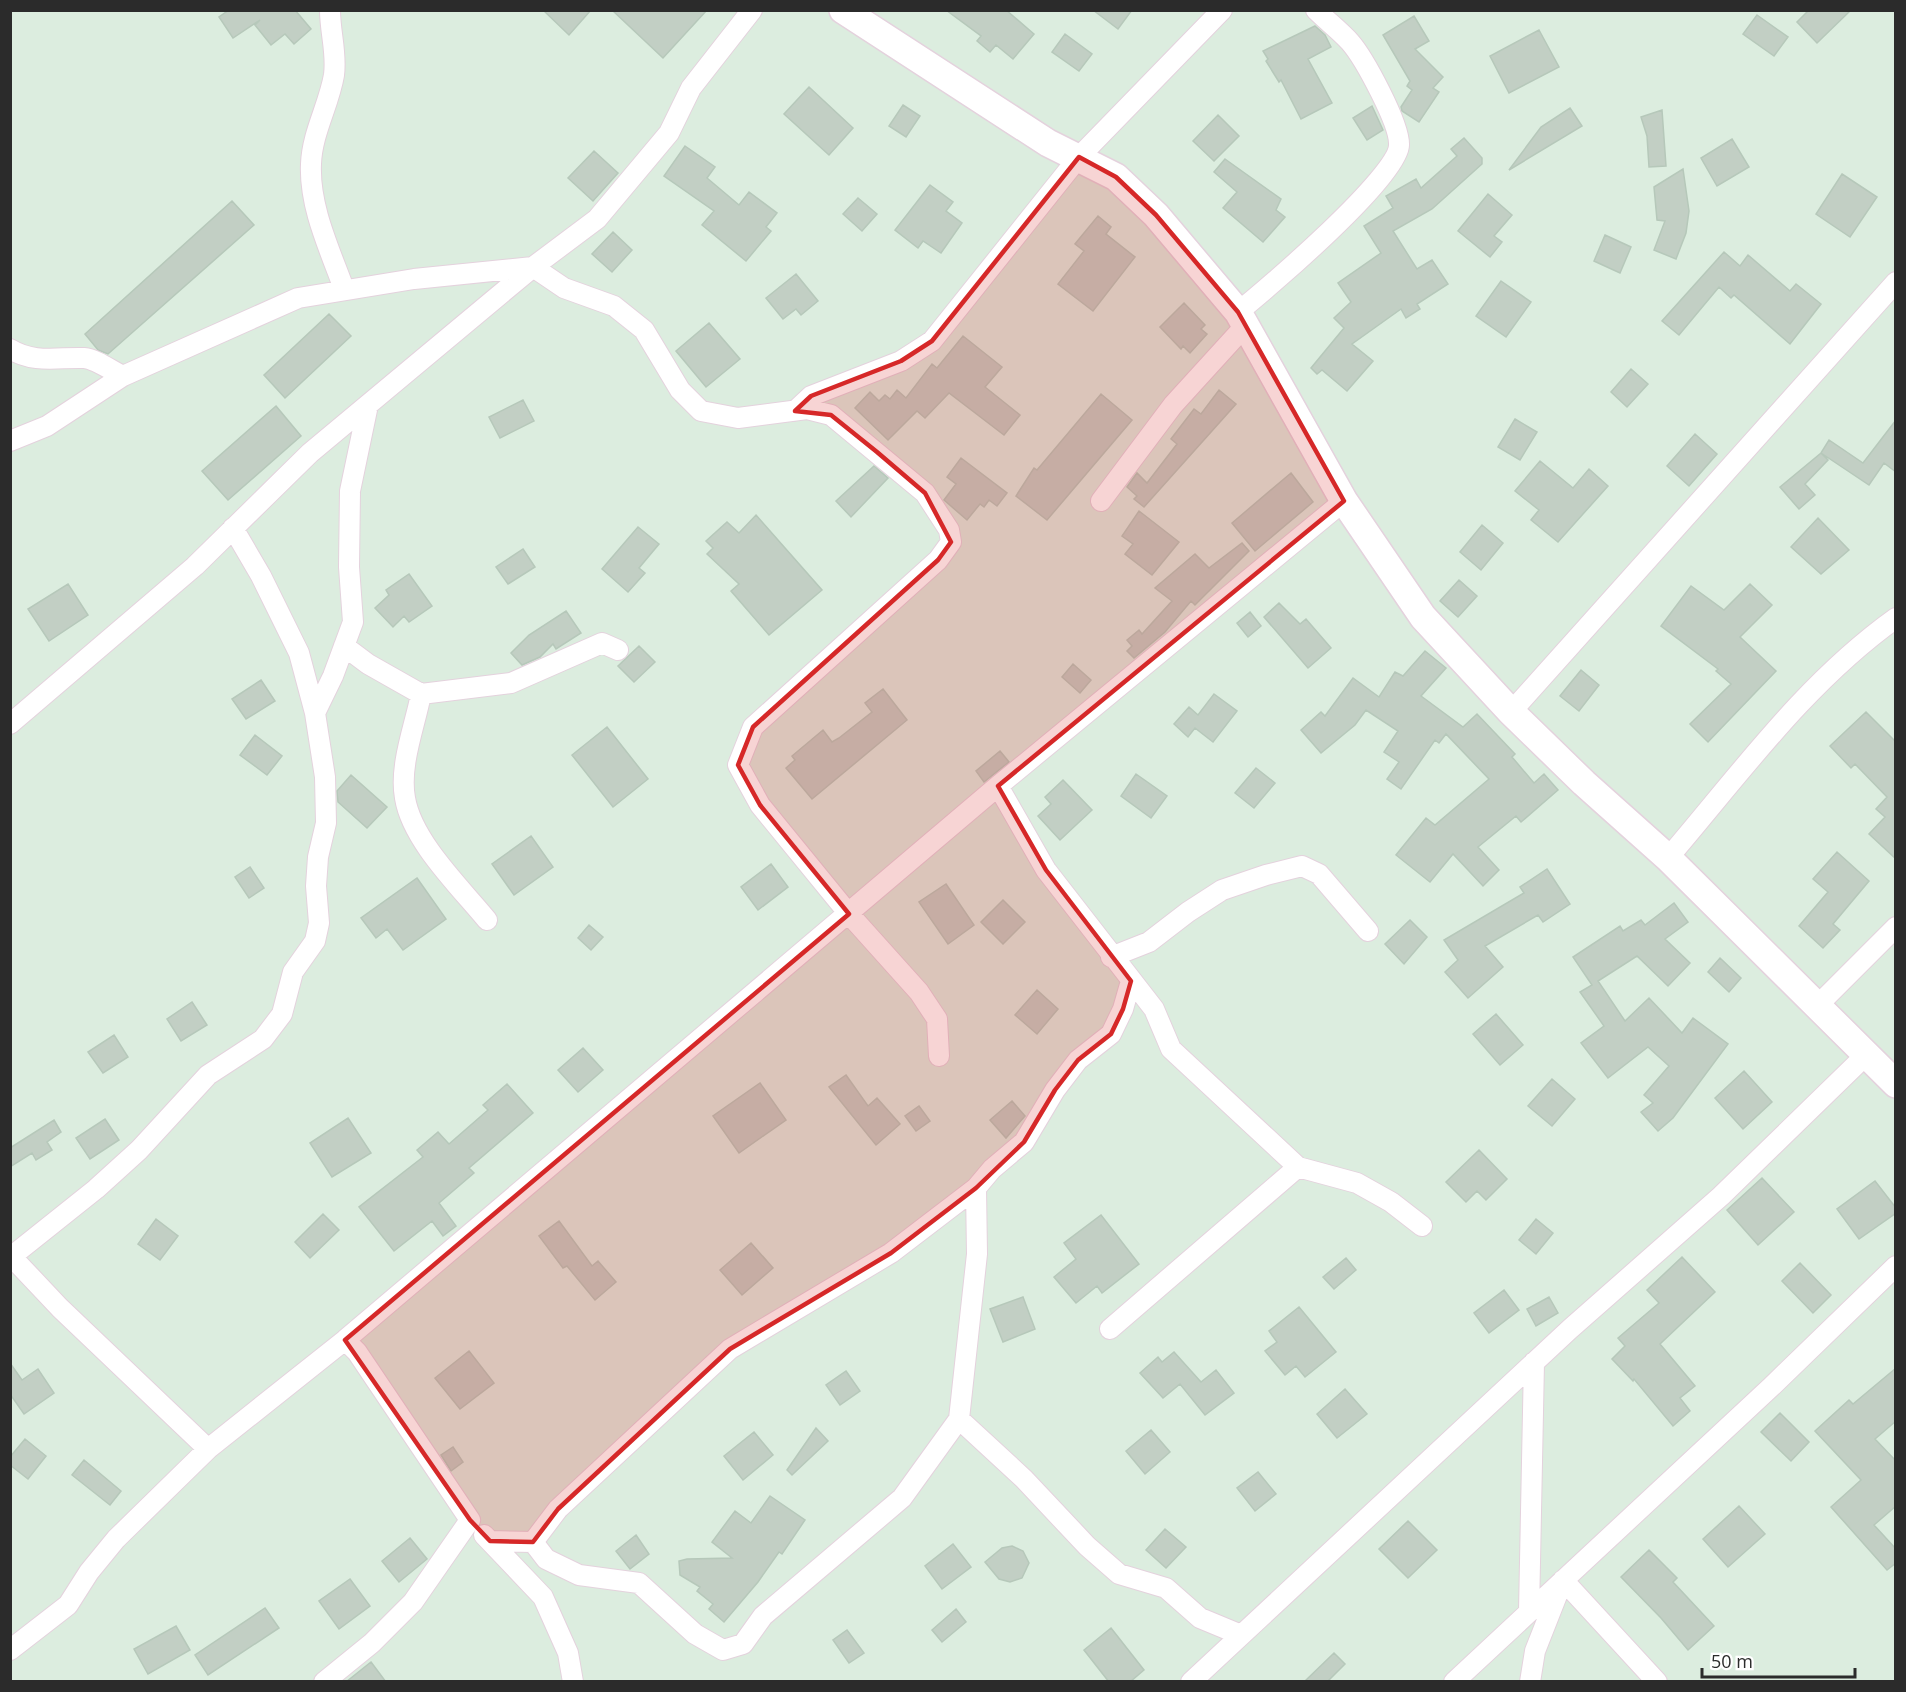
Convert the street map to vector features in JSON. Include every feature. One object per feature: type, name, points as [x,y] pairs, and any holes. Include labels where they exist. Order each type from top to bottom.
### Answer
[{"type":"main road","points":[[843,10],[1048,143],[1116,177],[1156,215],[1242,319],[1344,501],[1423,617],[1511,712],[1584,783],[1668,858],[1896,1084]]},
{"type":"street","points":[[330,10],[330,31],[336,53],[334,77],[320,117],[311,164],[317,212],[344,289]]},
{"type":"street","points":[[10,724],[195,566],[310,453],[533,267],[597,219],[669,133],[691,87],[752,10]]},
{"type":"street","points":[[795,411],[811,396],[901,361],[932,341],[1079,157],[1222,10]]},
{"type":"street","points":[[1101,501],[1173,405],[1242,319],[1389,168],[1400,146],[1395,125],[1366,65],[1350,42],[1316,10]]},
{"type":"street","points":[[10,441],[47,426],[123,376],[298,298],[344,289],[533,267],[564,288],[614,306],[645,330],[680,390],[701,411],[738,418],[807,409],[831,415],[925,493],[949,530],[951,542],[938,560],[753,727],[738,765],[760,805],[849,914],[919,992],[937,1019],[939,1056]]},
{"type":"street","points":[[1511,712],[1896,282]]},
{"type":"street","points":[[10,349],[48,361],[87,358],[123,376]]},
{"type":"street","points":[[315,713],[353,622],[349,567],[350,491],[368,405]]},
{"type":"street","points":[[10,1650],[68,1605],[89,1572],[116,1539],[208,1449],[345,1340],[998,786],[1344,501]]},
{"type":"street","points":[[208,1449],[60,1308],[11,1255],[96,1189],[139,1150],[208,1075],[263,1039],[282,1014],[292,972],[315,941],[319,923],[316,886],[326,823],[326,777],[315,713],[299,654],[261,576],[233,528]]},
{"type":"street","points":[[1668,858],[1811,690],[1861,643],[1896,618]]},
{"type":"street","points":[[344,646],[368,664],[421,694],[511,682],[602,643],[618,650]]},
{"type":"street","points":[[421,694],[406,764],[405,798],[418,834],[487,920]]},
{"type":"street","points":[[998,786],[1046,870],[1110,957],[1154,1009],[1171,1049],[1298,1167],[1357,1183],[1391,1202],[1422,1226]]},
{"type":"street","points":[[1110,957],[1149,942],[1188,912],[1222,890],[1266,874],[1302,866],[1319,874],[1368,931]]},
{"type":"street","points":[[1818,1005],[1896,927]]},
{"type":"street","points":[[533,1542],[558,1509],[730,1349],[891,1253],[976,1188],[992,1169],[1024,1142],[1055,1090],[1078,1060],[1111,1034],[1123,1009],[1131,981]]},
{"type":"street","points":[[1191,1682],[1534,1362],[1721,1196],[1867,1054]]},
{"type":"street","points":[[1110,1329],[1298,1167]]},
{"type":"street","points":[[533,1542],[546,1559],[579,1575],[639,1583],[695,1634],[723,1650],[743,1644],[763,1616],[902,1498],[959,1419],[977,1254],[976,1188]]},
{"type":"street","points":[[1454,1682],[1771,1388],[1896,1266]]},
{"type":"street","points":[[345,1340],[357,1352],[470,1520],[543,1597],[568,1653],[573,1682]]},
{"type":"street","points":[[1529,1612],[1529,1498],[1534,1362]]},
{"type":"street","points":[[959,1419],[1024,1479],[1087,1546],[1119,1574],[1166,1588],[1200,1618],[1241,1635]]},
{"type":"street","points":[[324,1682],[372,1643],[413,1602],[470,1520]]},
{"type":"street","points":[[490,1541],[533,1542]]},
{"type":"street","points":[[1530,1682],[1535,1651],[1563,1580]]},
{"type":"street","points":[[1563,1580],[1657,1682]]},
{"type":"highlighted area","points":[[1079,157],[1116,177],[1156,215],[1238,312],[1344,501],[998,786],[1046,870],[1131,981],[1123,1009],[1111,1034],[1078,1060],[1055,1090],[1024,1142],[976,1188],[891,1253],[730,1349],[558,1509],[533,1542],[490,1541],[470,1520],[345,1340],[849,914],[760,805],[738,765],[753,727],[938,560],[951,542],[925,493],[877,452],[831,415],[795,411],[811,396],[901,361],[932,341]]},
{"type":"building","points":[[229,10],[295,10],[311,29],[294,44],[285,34],[271,45],[255,25],[260,20],[233,38],[219,17]]},
{"type":"building","points":[[543,10],[591,10],[569,35]]},
{"type":"building","points":[[612,10],[707,10],[663,58]]},
{"type":"building","points":[[946,10],[1006,10],[1034,34],[1013,59],[996,45],[990,52],[977,41],[981,36]]},
{"type":"building","points":[[1093,10],[1132,10],[1118,29]]},
{"type":"building","points":[[1809,10],[1851,10],[1817,43],[1797,22]]},
{"type":"building","points":[[1757,15],[1788,37],[1774,56],[1743,34]]},
{"type":"building","points":[[1414,16],[1429,41],[1415,49],[1443,77],[1433,88],[1439,92],[1419,122],[1402,111],[1401,107],[1412,90],[1407,86],[1410,81],[1383,35]]},
{"type":"building","points":[[1315,26],[1325,35],[1331,47],[1308,59],[1332,103],[1301,119],[1281,80],[1279,82],[1266,61],[1268,59],[1263,51]]},
{"type":"building","points":[[1539,30],[1559,67],[1509,93],[1490,56]]},
{"type":"building","points":[[1065,34],[1092,54],[1079,71],[1052,52]]},
{"type":"building","points":[[809,87],[853,128],[829,155],[784,114]]},
{"type":"building","points":[[903,105],[920,116],[906,137],[889,126]]},
{"type":"building","points":[[1372,106],[1383,130],[1367,140],[1353,118]]},
{"type":"building","points":[[1570,108],[1582,126],[1509,170],[1541,127]]},
{"type":"building","points":[[1662,110],[1666,166],[1649,167],[1647,136],[1641,117]]},
{"type":"building","points":[[1218,115],[1239,136],[1214,161],[1193,141]]},
{"type":"building","points":[[1464,138],[1482,158],[1482,164],[1432,209],[1393,231],[1417,269],[1432,260],[1448,284],[1417,304],[1420,309],[1406,318],[1401,309],[1352,344],[1373,361],[1347,391],[1322,370],[1317,374],[1311,368],[1344,328],[1334,318],[1351,302],[1338,283],[1381,253],[1364,226],[1393,208],[1386,196],[1416,179],[1421,188],[1457,156],[1451,149]]},
{"type":"building","points":[[1732,139],[1749,167],[1717,186],[1701,158]]},
{"type":"building","points":[[685,146],[715,167],[707,178],[739,205],[749,192],[777,213],[766,227],[771,231],[746,261],[702,225],[714,211],[664,176]]},
{"type":"building","points":[[594,151],[618,173],[593,201],[568,178]]},
{"type":"building","points":[[1225,159],[1281,199],[1276,210],[1285,217],[1263,242],[1223,208],[1237,192],[1214,172]]},
{"type":"building","points":[[1683,169],[1689,211],[1686,233],[1676,259],[1654,250],[1665,221],[1657,220],[1654,187]]},
{"type":"building","points":[[1842,174],[1877,197],[1850,237],[1816,214]]},
{"type":"building","points":[[930,185],[953,202],[946,211],[962,223],[941,253],[923,241],[918,248],[895,230]]},
{"type":"building","points":[[1488,194],[1512,215],[1494,236],[1502,242],[1490,257],[1458,231]]},
{"type":"building","points":[[858,198],[877,214],[862,231],[843,214]]},
{"type":"building","points":[[232,201],[254,225],[108,354],[98,350],[85,334]]},
{"type":"building","points":[[1098,216],[1111,227],[1106,234],[1135,257],[1093,311],[1058,284],[1084,251],[1075,244]]},
{"type":"building","points":[[613,232],[632,250],[612,272],[592,254]]},
{"type":"building","points":[[1605,235],[1631,247],[1620,273],[1594,261]]},
{"type":"building","points":[[1724,252],[1740,266],[1748,255],[1790,291],[1796,284],[1821,304],[1790,344],[1734,295],[1731,298],[1719,287],[1679,335],[1662,321]]},
{"type":"building","points":[[796,274],[818,301],[801,315],[796,309],[783,319],[766,298]]},
{"type":"building","points":[[1501,281],[1531,302],[1506,337],[1476,316]]},
{"type":"building","points":[[1184,303],[1205,325],[1201,329],[1207,334],[1190,353],[1183,346],[1181,349],[1160,327]]},
{"type":"building","points":[[329,314],[351,336],[285,398],[264,375]]},
{"type":"building","points":[[709,323],[740,359],[706,387],[676,351]]},
{"type":"building","points":[[963,336],[1002,367],[985,387],[1020,415],[1004,435],[949,393],[925,418],[917,411],[888,440],[855,408],[870,392],[879,401],[885,395],[890,399],[897,390],[906,398],[932,364],[937,368]]},
{"type":"building","points":[[1631,369],[1648,384],[1627,407],[1611,392]]},
{"type":"building","points":[[1219,390],[1236,404],[1144,507],[1134,499],[1137,496],[1127,487],[1137,473],[1147,483],[1177,444],[1171,439],[1194,409],[1201,414]]},
{"type":"building","points":[[1101,394],[1132,420],[1047,520],[1016,496],[1034,468],[1037,470]]},
{"type":"building","points":[[523,400],[534,421],[500,438],[489,417]]},
{"type":"building","points":[[276,406],[301,436],[228,500],[202,471]]},
{"type":"building","points":[[1515,419],[1537,432],[1520,460],[1498,447]]},
{"type":"building","points":[[1896,420],[1896,472],[1884,463],[1869,485],[1821,453],[1829,440],[1863,463]]},
{"type":"building","points":[[1695,434],[1717,454],[1689,486],[1667,466]]},
{"type":"building","points":[[1821,453],[1828,460],[1805,484],[1815,495],[1799,509],[1780,487]]},
{"type":"building","points":[[961,458],[1007,493],[997,506],[989,500],[984,507],[980,504],[967,520],[944,500],[956,484],[947,477]]},
{"type":"building","points":[[1540,461],[1573,488],[1589,469],[1608,486],[1558,542],[1531,520],[1539,510],[1515,491]]},
{"type":"building","points":[[874,466],[888,478],[851,517],[836,501]]},
{"type":"building","points":[[1291,473],[1313,502],[1255,551],[1232,523]]},
{"type":"building","points":[[1139,511],[1179,542],[1152,575],[1125,554],[1133,544],[1122,536]]},
{"type":"building","points":[[756,515],[822,590],[769,635],[731,591],[739,584],[707,554],[713,548],[706,541],[727,522],[739,533]]},
{"type":"building","points":[[1818,518],[1849,550],[1821,574],[1791,547]]},
{"type":"building","points":[[1482,525],[1503,543],[1481,570],[1460,552]]},
{"type":"building","points":[[638,527],[659,544],[639,568],[645,573],[628,592],[602,569]]},
{"type":"building","points":[[1242,543],[1249,551],[1195,605],[1191,601],[1165,632],[1134,658],[1127,651],[1132,646],[1127,640],[1139,630],[1142,634],[1172,601],[1155,588],[1195,554],[1209,568]]},
{"type":"building","points":[[523,549],[535,567],[508,584],[496,567]]},
{"type":"building","points":[[409,574],[432,606],[409,622],[404,616],[393,627],[375,608],[389,595],[386,590]]},
{"type":"building","points":[[1459,580],[1477,596],[1458,617],[1440,601]]},
{"type":"building","points":[[68,584],[88,615],[49,641],[28,609]]},
{"type":"building","points":[[1750,584],[1772,605],[1740,637],[1776,671],[1708,742],[1690,724],[1731,684],[1716,671],[1718,669],[1661,626],[1691,586],[1724,610]]},
{"type":"building","points":[[1279,603],[1300,624],[1306,619],[1331,648],[1308,668],[1264,617]]},
{"type":"building","points":[[566,611],[581,633],[556,649],[553,644],[540,657],[522,665],[511,653],[529,635]]},
{"type":"building","points":[[1250,612],[1261,626],[1248,637],[1237,623]]},
{"type":"building","points":[[639,646],[655,662],[634,682],[618,666]]},
{"type":"building","points":[[1425,651],[1446,668],[1421,696],[1463,727],[1477,714],[1515,754],[1512,757],[1534,783],[1544,774],[1558,790],[1521,822],[1516,816],[1478,847],[1499,870],[1483,886],[1453,854],[1430,882],[1396,855],[1426,818],[1435,825],[1489,779],[1446,734],[1439,743],[1435,740],[1401,789],[1387,779],[1399,762],[1384,752],[1398,731],[1366,710],[1355,725],[1321,753],[1301,730],[1321,712],[1325,716],[1353,678],[1379,697],[1395,672],[1403,676]]},
{"type":"building","points":[[1073,664],[1091,680],[1080,693],[1062,677]]},
{"type":"building","points":[[1581,670],[1599,685],[1579,711],[1560,696]]},
{"type":"building","points":[[261,680],[275,701],[246,719],[232,699]]},
{"type":"building","points":[[883,689],[907,720],[812,799],[786,768],[795,760],[792,756],[823,730],[832,742],[839,738],[872,712],[865,703]]},
{"type":"building","points":[[1214,694],[1237,711],[1213,742],[1195,728],[1188,737],[1174,724],[1189,707],[1198,715]]},
{"type":"building","points":[[1866,712],[1896,742],[1896,859],[1869,834],[1885,817],[1876,809],[1887,797],[1855,764],[1851,768],[1830,746]]},
{"type":"building","points":[[607,727],[648,779],[613,807],[572,755]]},
{"type":"building","points":[[255,735],[282,756],[267,775],[240,755]]},
{"type":"building","points":[[1000,751],[1009,762],[984,782],[976,771]]},
{"type":"building","points":[[1256,768],[1275,783],[1254,808],[1235,793]]},
{"type":"building","points":[[1136,774],[1167,796],[1151,818],[1121,796]]},
{"type":"building","points":[[351,775],[387,807],[367,828],[338,802],[337,791]]},
{"type":"building","points":[[1063,780],[1092,810],[1060,840],[1038,816],[1051,804],[1045,797]]},
{"type":"building","points":[[531,836],[553,867],[514,895],[492,864]]},
{"type":"building","points":[[1837,852],[1869,881],[1833,924],[1840,930],[1823,948],[1799,926],[1828,892],[1813,879]]},
{"type":"building","points":[[771,864],[788,887],[758,910],[741,887]]},
{"type":"building","points":[[250,867],[264,888],[249,898],[235,877]]},
{"type":"building","points":[[1547,869],[1570,904],[1543,922],[1538,915],[1485,946],[1503,967],[1468,998],[1445,972],[1458,960],[1444,940],[1524,893],[1520,887]]},
{"type":"building","points":[[417,878],[446,919],[403,950],[387,929],[376,938],[361,918]]},
{"type":"building","points":[[946,884],[974,925],[948,944],[919,902]]},
{"type":"building","points":[[1003,900],[1025,922],[1003,944],[981,922]]},
{"type":"building","points":[[1674,903],[1688,922],[1665,939],[1690,963],[1668,986],[1637,956],[1598,981],[1625,1021],[1649,998],[1682,1033],[1693,1018],[1728,1044],[1673,1118],[1658,1131],[1641,1112],[1653,1103],[1644,1095],[1669,1066],[1648,1047],[1608,1078],[1581,1043],[1604,1026],[1580,992],[1592,985],[1573,957],[1620,926],[1623,931],[1641,920],[1645,925]]},
{"type":"building","points":[[1410,920],[1427,937],[1404,964],[1385,944]]},
{"type":"building","points":[[589,925],[603,937],[591,950],[578,938]]},
{"type":"building","points":[[1720,958],[1741,978],[1729,992],[1708,972]]},
{"type":"building","points":[[1037,990],[1058,1009],[1037,1034],[1015,1015]]},
{"type":"building","points":[[192,1002],[207,1025],[181,1041],[167,1019]]},
{"type":"building","points":[[1496,1014],[1523,1045],[1500,1065],[1473,1034]]},
{"type":"building","points":[[114,1035],[128,1057],[103,1073],[88,1052]]},
{"type":"building","points":[[583,1048],[603,1070],[578,1092],[558,1070]]},
{"type":"building","points":[[1744,1071],[1772,1102],[1743,1129],[1715,1098]]},
{"type":"building","points":[[846,1075],[868,1106],[877,1098],[900,1124],[876,1145],[829,1087]]},
{"type":"building","points":[[1552,1079],[1575,1099],[1552,1126],[1528,1106]]},
{"type":"building","points":[[760,1083],[786,1120],[739,1153],[713,1116]]},
{"type":"building","points":[[507,1084],[533,1113],[469,1168],[474,1173],[439,1203],[456,1226],[443,1236],[432,1221],[394,1251],[359,1207],[423,1157],[417,1150],[438,1132],[449,1144],[488,1110],[483,1105]]},
{"type":"building","points":[[1012,1101],[1025,1116],[1006,1138],[990,1120]]},
{"type":"building","points":[[919,1106],[930,1121],[916,1131],[905,1116]]},
{"type":"building","points":[[348,1118],[371,1153],[332,1177],[310,1143]]},
{"type":"building","points":[[105,1119],[119,1140],[90,1159],[76,1138]]},
{"type":"building","points":[[54,1120],[61,1132],[47,1142],[52,1150],[36,1160],[32,1153],[10,1167],[10,1148]]},
{"type":"building","points":[[1479,1150],[1507,1179],[1486,1200],[1477,1191],[1466,1202],[1446,1182]]},
{"type":"building","points":[[1762,1178],[1794,1212],[1758,1245],[1727,1210]]},
{"type":"building","points":[[1875,1181],[1896,1208],[1896,1213],[1859,1239],[1837,1209]]},
{"type":"building","points":[[323,1214],[339,1230],[310,1258],[295,1242]]},
{"type":"building","points":[[1101,1215],[1139,1264],[1102,1293],[1097,1286],[1076,1303],[1054,1277],[1076,1259],[1064,1243]]},
{"type":"building","points":[[156,1219],[178,1236],[160,1260],[138,1244]]},
{"type":"building","points":[[1536,1219],[1553,1233],[1536,1254],[1519,1240]]},
{"type":"building","points":[[559,1221],[592,1266],[598,1261],[616,1282],[595,1300],[567,1266],[563,1268],[539,1236]]},
{"type":"building","points":[[751,1243],[773,1268],[742,1295],[720,1270]]},
{"type":"building","points":[[1682,1257],[1715,1292],[1660,1344],[1695,1386],[1680,1398],[1690,1411],[1673,1426],[1634,1379],[1633,1381],[1612,1359],[1625,1346],[1618,1338],[1659,1303],[1647,1290]]},
{"type":"building","points":[[1346,1258],[1356,1270],[1334,1289],[1323,1277]]},
{"type":"building","points":[[1800,1263],[1831,1295],[1813,1313],[1782,1281]]},
{"type":"building","points":[[1504,1290],[1519,1310],[1489,1333],[1474,1313]]},
{"type":"building","points":[[1023,1297],[1035,1329],[1003,1342],[990,1309]]},
{"type":"building","points":[[1549,1297],[1558,1313],[1536,1326],[1527,1309]]},
{"type":"building","points":[[1299,1307],[1336,1352],[1305,1377],[1296,1366],[1285,1375],[1265,1351],[1277,1342],[1269,1331]]},
{"type":"building","points":[[469,1351],[494,1383],[460,1409],[435,1378]]},
{"type":"building","points":[[1174,1352],[1201,1382],[1216,1370],[1234,1393],[1205,1415],[1180,1384],[1163,1398],[1140,1373],[1158,1357],[1162,1362]]},
{"type":"building","points":[[10,1363],[22,1380],[38,1369],[54,1393],[24,1414],[10,1394]]},
{"type":"building","points":[[1896,1368],[1896,1421],[1875,1439],[1896,1461],[1896,1506],[1874,1525],[1896,1549],[1896,1563],[1887,1570],[1831,1507],[1861,1480],[1815,1431],[1849,1400],[1853,1404]]},
{"type":"building","points":[[846,1371],[860,1391],[840,1405],[826,1385]]},
{"type":"building","points":[[1345,1389],[1367,1414],[1337,1438],[1317,1414]]},
{"type":"building","points":[[1780,1413],[1809,1442],[1791,1461],[1761,1432]]},
{"type":"building","points":[[816,1428],[828,1441],[792,1475],[787,1470]]},
{"type":"building","points":[[1151,1430],[1170,1452],[1145,1474],[1126,1451]]},
{"type":"building","points":[[754,1432],[773,1455],[743,1480],[724,1456]]},
{"type":"building","points":[[25,1439],[46,1456],[28,1479],[10,1465],[10,1457]]},
{"type":"building","points":[[453,1447],[463,1462],[451,1471],[441,1455]]},
{"type":"building","points":[[84,1460],[121,1491],[110,1505],[72,1475]]},
{"type":"building","points":[[1258,1472],[1276,1494],[1255,1511],[1237,1488]]},
{"type":"building","points":[[770,1496],[805,1520],[782,1554],[779,1552],[758,1582],[724,1622],[709,1609],[713,1604],[697,1591],[700,1587],[680,1575],[679,1561],[732,1558],[712,1542],[735,1511],[751,1523]]},
{"type":"building","points":[[1739,1506],[1765,1534],[1728,1567],[1703,1539]]},
{"type":"building","points":[[1408,1521],[1437,1550],[1408,1578],[1379,1549]]},
{"type":"building","points":[[1165,1529],[1186,1547],[1166,1568],[1146,1550]]},
{"type":"building","points":[[636,1535],[649,1554],[630,1569],[616,1551]]},
{"type":"building","points":[[410,1538],[427,1559],[399,1582],[382,1561]]},
{"type":"building","points":[[953,1544],[971,1567],[942,1589],[925,1566]]},
{"type":"building","points":[[1012,1546],[1023,1551],[1029,1563],[1022,1578],[1010,1582],[999,1579],[985,1562],[1002,1548]]},
{"type":"building","points":[[1649,1550],[1677,1578],[1673,1582],[1714,1626],[1688,1650],[1621,1577]]},
{"type":"building","points":[[350,1579],[370,1606],[339,1629],[319,1601]]},
{"type":"building","points":[[265,1608],[279,1628],[208,1675],[195,1655]]},
{"type":"building","points":[[956,1609],[966,1622],[942,1642],[932,1630]]},
{"type":"building","points":[[176,1626],[190,1650],[148,1674],[134,1649]]},
{"type":"building","points":[[1111,1628],[1144,1670],[1130,1682],[1109,1682],[1084,1650]]},
{"type":"building","points":[[847,1630],[864,1653],[849,1663],[833,1640]]},
{"type":"building","points":[[1334,1653],[1345,1664],[1327,1682],[1304,1682]]},
{"type":"building","points":[[371,1662],[386,1682],[346,1682]]}]
